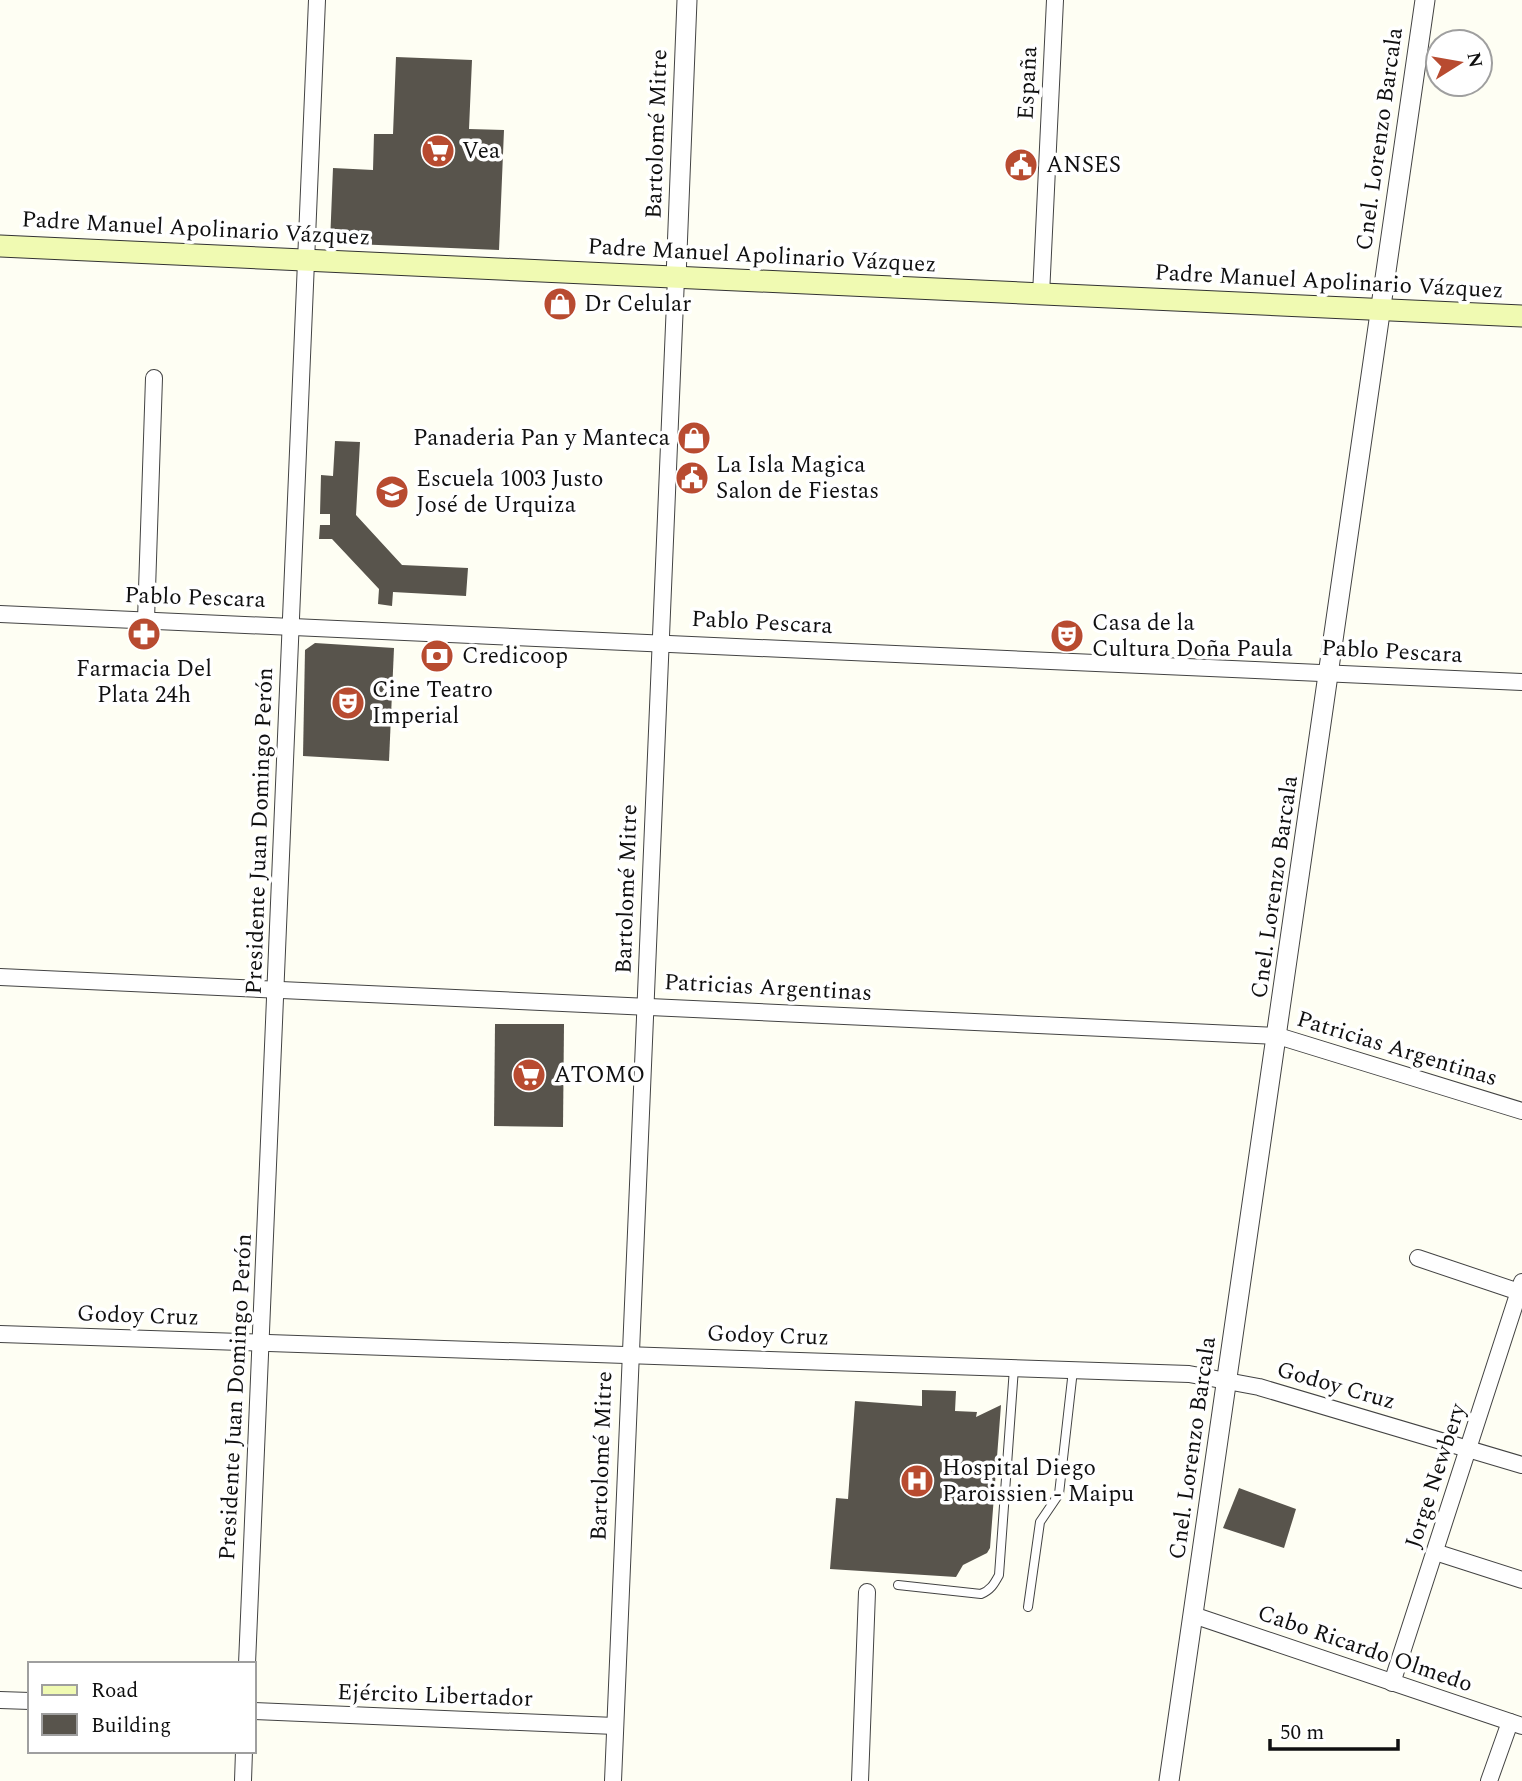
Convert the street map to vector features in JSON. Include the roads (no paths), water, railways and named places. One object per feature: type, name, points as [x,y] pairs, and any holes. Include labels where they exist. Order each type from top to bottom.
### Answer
[{"type":"main road","name":"Padre Manuel Apolinario Vázquez","points":[[0,246],[1522,316]]},
{"type":"street","name":"Presidente Juan Domingo Perón","points":[[247,1662],[317,0]]},
{"type":"street","name":"Bartolomé Mitre","points":[[613,1781],[687,0]]},
{"type":"street","name":"España","points":[[1041,295],[1055,0]]},
{"type":"street","name":"Cnel. Lorenzo Barcala","points":[[1169,1781],[1425,0]]},
{"type":"street","points":[[146,620],[155,378]]},
{"type":"street","name":"Pablo Pescara","points":[[0,614],[291,624],[1522,682]]},
{"type":"street","name":"Patricias Argentinas","points":[[0,976],[1278,1036],[1522,1111]]},
{"type":"street","points":[[1418,1258],[1521,1289]]},
{"type":"street","name":"Jorge Newbery","points":[[1392,1683],[1521,1289]]},
{"type":"street","name":"Godoy Cruz","points":[[0,1334],[1188,1374],[1228,1379],[1522,1465]]},
{"type":"street","points":[[1435,1552],[1522,1580]]},
{"type":"street","points":[[860,1781],[867,1592]]},
{"type":"street","name":"Cabo Ricardo Olmedo","points":[[1193,1615],[1516,1724]]},
{"type":"street","points":[[0,1700],[28,1701]]},
{"type":"street","name":"Ejército Libertador","points":[[256,1711],[615,1726]]},
{"type":"street","points":[[1489,1781],[1516,1724]]},
{"type":"street","points":[[243,1781],[244,1753]]},
{"type":"lane","points":[[898,1585],[981,1594],[989,1591],[995,1583],[999,1575],[1014,1368]]},
{"type":"lane","points":[[1028,1607],[1040,1522],[1059,1494],[1073,1370]]},
{"type":"place","name":"Vea","points":[[438,151]]},
{"type":"place","name":"ANSES","points":[[1021,165]]},
{"type":"place","name":"Dr Celular","points":[[560,304]]},
{"type":"place","name":"Panaderia Pan y Manteca","points":[[694,438]]},
{"type":"place","name":"La Isla Magica Salon de Fiestas","points":[[692,478]]},
{"type":"place","name":"Escuela 1003 Justo José de Urquiza","points":[[392,492]]},
{"type":"place","name":"Farmacia Del Plata 24h","points":[[144,634]]},
{"type":"place","name":"Casa de la Cultura Doña Paula","points":[[1067,636]]},
{"type":"place","name":"Credicoop","points":[[437,656]]},
{"type":"place","name":"Cine Teatro Imperial","points":[[348,703]]},
{"type":"place","name":"ATOMO","points":[[529,1075]]},
{"type":"place","name":"Hospital Diego Paroissien - Maipu","points":[[917,1481]]}]
